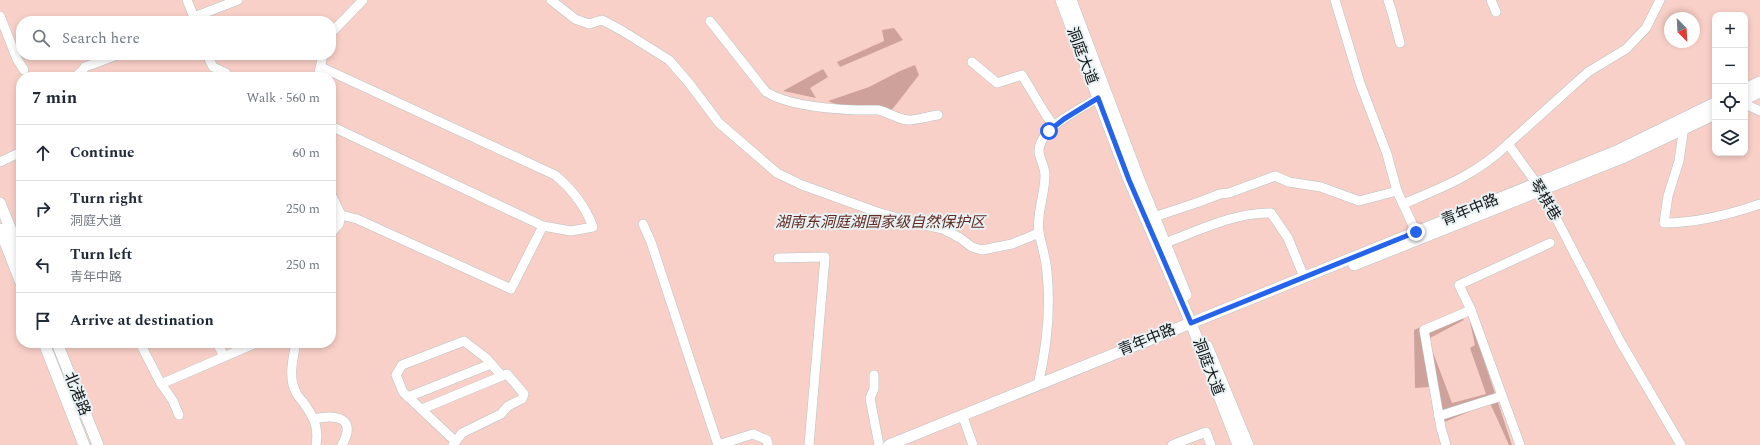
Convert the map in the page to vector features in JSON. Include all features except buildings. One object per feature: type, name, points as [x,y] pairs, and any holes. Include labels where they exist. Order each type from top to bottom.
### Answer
[{"type":"main road","name":"洞庭大道","points":[[1061,0],[1129,180],[1195,324],[1248,445]]},
{"type":"main road","name":"洞庭大道","points":[[1070,0],[1165,243],[1238,445]]},
{"type":"main road","points":[[1748,88],[1760,82]]},
{"type":"main road","points":[[1748,98],[1760,92]]},
{"type":"main road","name":"青年中路","points":[[889,445],[1038,384],[1195,324],[1539,187],[1712,104]]},
{"type":"main road","name":"青年中路","points":[[1195,324],[1304,277],[1416,232],[1622,158],[1712,115]]},
{"type":"main road","points":[[0,203],[16,243]]},
{"type":"main road","points":[[0,229],[16,270]]},
{"type":"main road","points":[[902,445],[1195,324]]},
{"type":"main road","name":"北港路","points":[[46,348],[84,445]]},
{"type":"main road","name":"北港路","points":[[59,348],[98,445]]},
{"type":"street","points":[[187,0],[193,16]]},
{"type":"street","points":[[201,16],[238,0]]},
{"type":"street","points":[[336,28],[363,0]]},
{"type":"street","points":[[551,0],[576,19],[589,24],[602,20],[669,60],[689,83],[719,124],[777,173],[802,185],[877,212],[942,229],[960,238],[972,247],[982,250],[1012,244],[1039,233]]},
{"type":"street","points":[[1335,0],[1360,83],[1387,154],[1397,191],[1416,232]]},
{"type":"street","points":[[1388,0],[1400,43]]},
{"type":"street","points":[[1490,0],[1496,12]]},
{"type":"street","points":[[1403,204],[1452,183],[1474,172],[1492,160],[1588,72],[1626,49],[1646,28],[1660,0]]},
{"type":"street","points":[[0,16],[16,56]]},
{"type":"street","points":[[710,21],[766,92],[771,96],[793,102],[822,107],[855,110],[879,110],[891,116],[908,120],[938,115]]},
{"type":"street","points":[[18,60],[24,70]]},
{"type":"street","points":[[82,72],[85,67],[104,60]]},
{"type":"street","points":[[210,60],[213,67],[224,72]]},
{"type":"street","points":[[320,72],[322,60]]},
{"type":"street","points":[[972,62],[997,83],[1022,75],[1054,126]]},
{"type":"street","points":[[321,67],[332,72]]},
{"type":"street","points":[[336,74],[555,175],[573,191],[582,204],[593,227],[571,230],[544,226],[336,128]]},
{"type":"street","points":[[1038,384],[1046,354],[1049,314],[1047,271],[1038,222],[1045,175],[1039,152],[1041,141],[1054,126],[1098,98]]},
{"type":"street","points":[[1748,105],[1760,111]]},
{"type":"street","points":[[1683,133],[1679,161],[1673,185],[1668,196],[1664,223],[1679,223],[1726,215],[1760,204]]},
{"type":"street","name":"琴棋巷","points":[[1508,144],[1539,187],[1620,341],[1681,445]]},
{"type":"street","points":[[0,162],[16,154]]},
{"type":"street","points":[[1154,216],[1220,194],[1229,193],[1275,176],[1289,182],[1321,187],[1359,201],[1397,191]]},
{"type":"street","points":[[336,204],[341,215],[339,224],[336,227]]},
{"type":"street","points":[[1165,243],[1240,216],[1257,212],[1270,213],[1288,238],[1304,277]]},
{"type":"street","points":[[341,215],[357,219],[511,289],[544,226]]},
{"type":"street","points":[[643,224],[651,242],[718,445],[753,434],[767,440],[768,445]]},
{"type":"street","points":[[1520,445],[1472,310],[1460,285],[1550,243]]},
{"type":"street","points":[[778,258],[825,257],[809,445]]},
{"type":"street","points":[[1446,445],[1439,416],[1424,330],[1472,310]]},
{"type":"street","points":[[422,410],[507,374],[524,394],[522,399],[508,406],[500,414],[462,433],[454,443],[403,392],[396,375],[402,365],[464,341],[491,364],[502,376]]},
{"type":"street","points":[[143,348],[179,415]]},
{"type":"street","points":[[220,348],[224,356]]},
{"type":"street","points":[[161,384],[244,348]]},
{"type":"street","points":[[295,348],[292,361],[292,379],[295,392],[311,412],[314,419],[318,432],[316,445]]},
{"type":"street","points":[[408,397],[491,364]]},
{"type":"street","points":[[874,375],[874,389],[870,398],[879,445]]},
{"type":"street","points":[[1439,416],[1502,396]]},
{"type":"street","points":[[314,419],[327,416],[339,417],[346,424],[348,433],[342,445]]},
{"type":"street","points":[[964,420],[973,445]]},
{"type":"street","points":[[1172,445],[1206,432],[1211,445]]},
{"type":"green space","name":"湖南东洞庭湖国家级自然保护区","points":[[0,0],[1760,0],[1760,445],[0,445]]},
{"type":"shaded area","points":[[894,28],[903,40],[840,67],[837,62],[884,41],[882,30]]},
{"type":"shaded area","points":[[915,65],[919,75],[891,111],[868,105],[839,105],[828,101],[869,87]]},
{"type":"shaded area","points":[[823,69],[828,77],[810,88],[816,98],[783,91]]},
{"type":"shaded area","points":[[1458,311],[1464,320],[1428,339],[1452,403],[1486,394],[1470,348],[1475,345],[1470,322],[1473,327],[1512,445],[1509,445],[1490,403],[1442,423],[1429,387],[1415,388],[1414,330]]},
{"type":"route","points":[[1049,131],[1064,119],[1098,98],[1129,180],[1191,323],[1416,232]]}]
